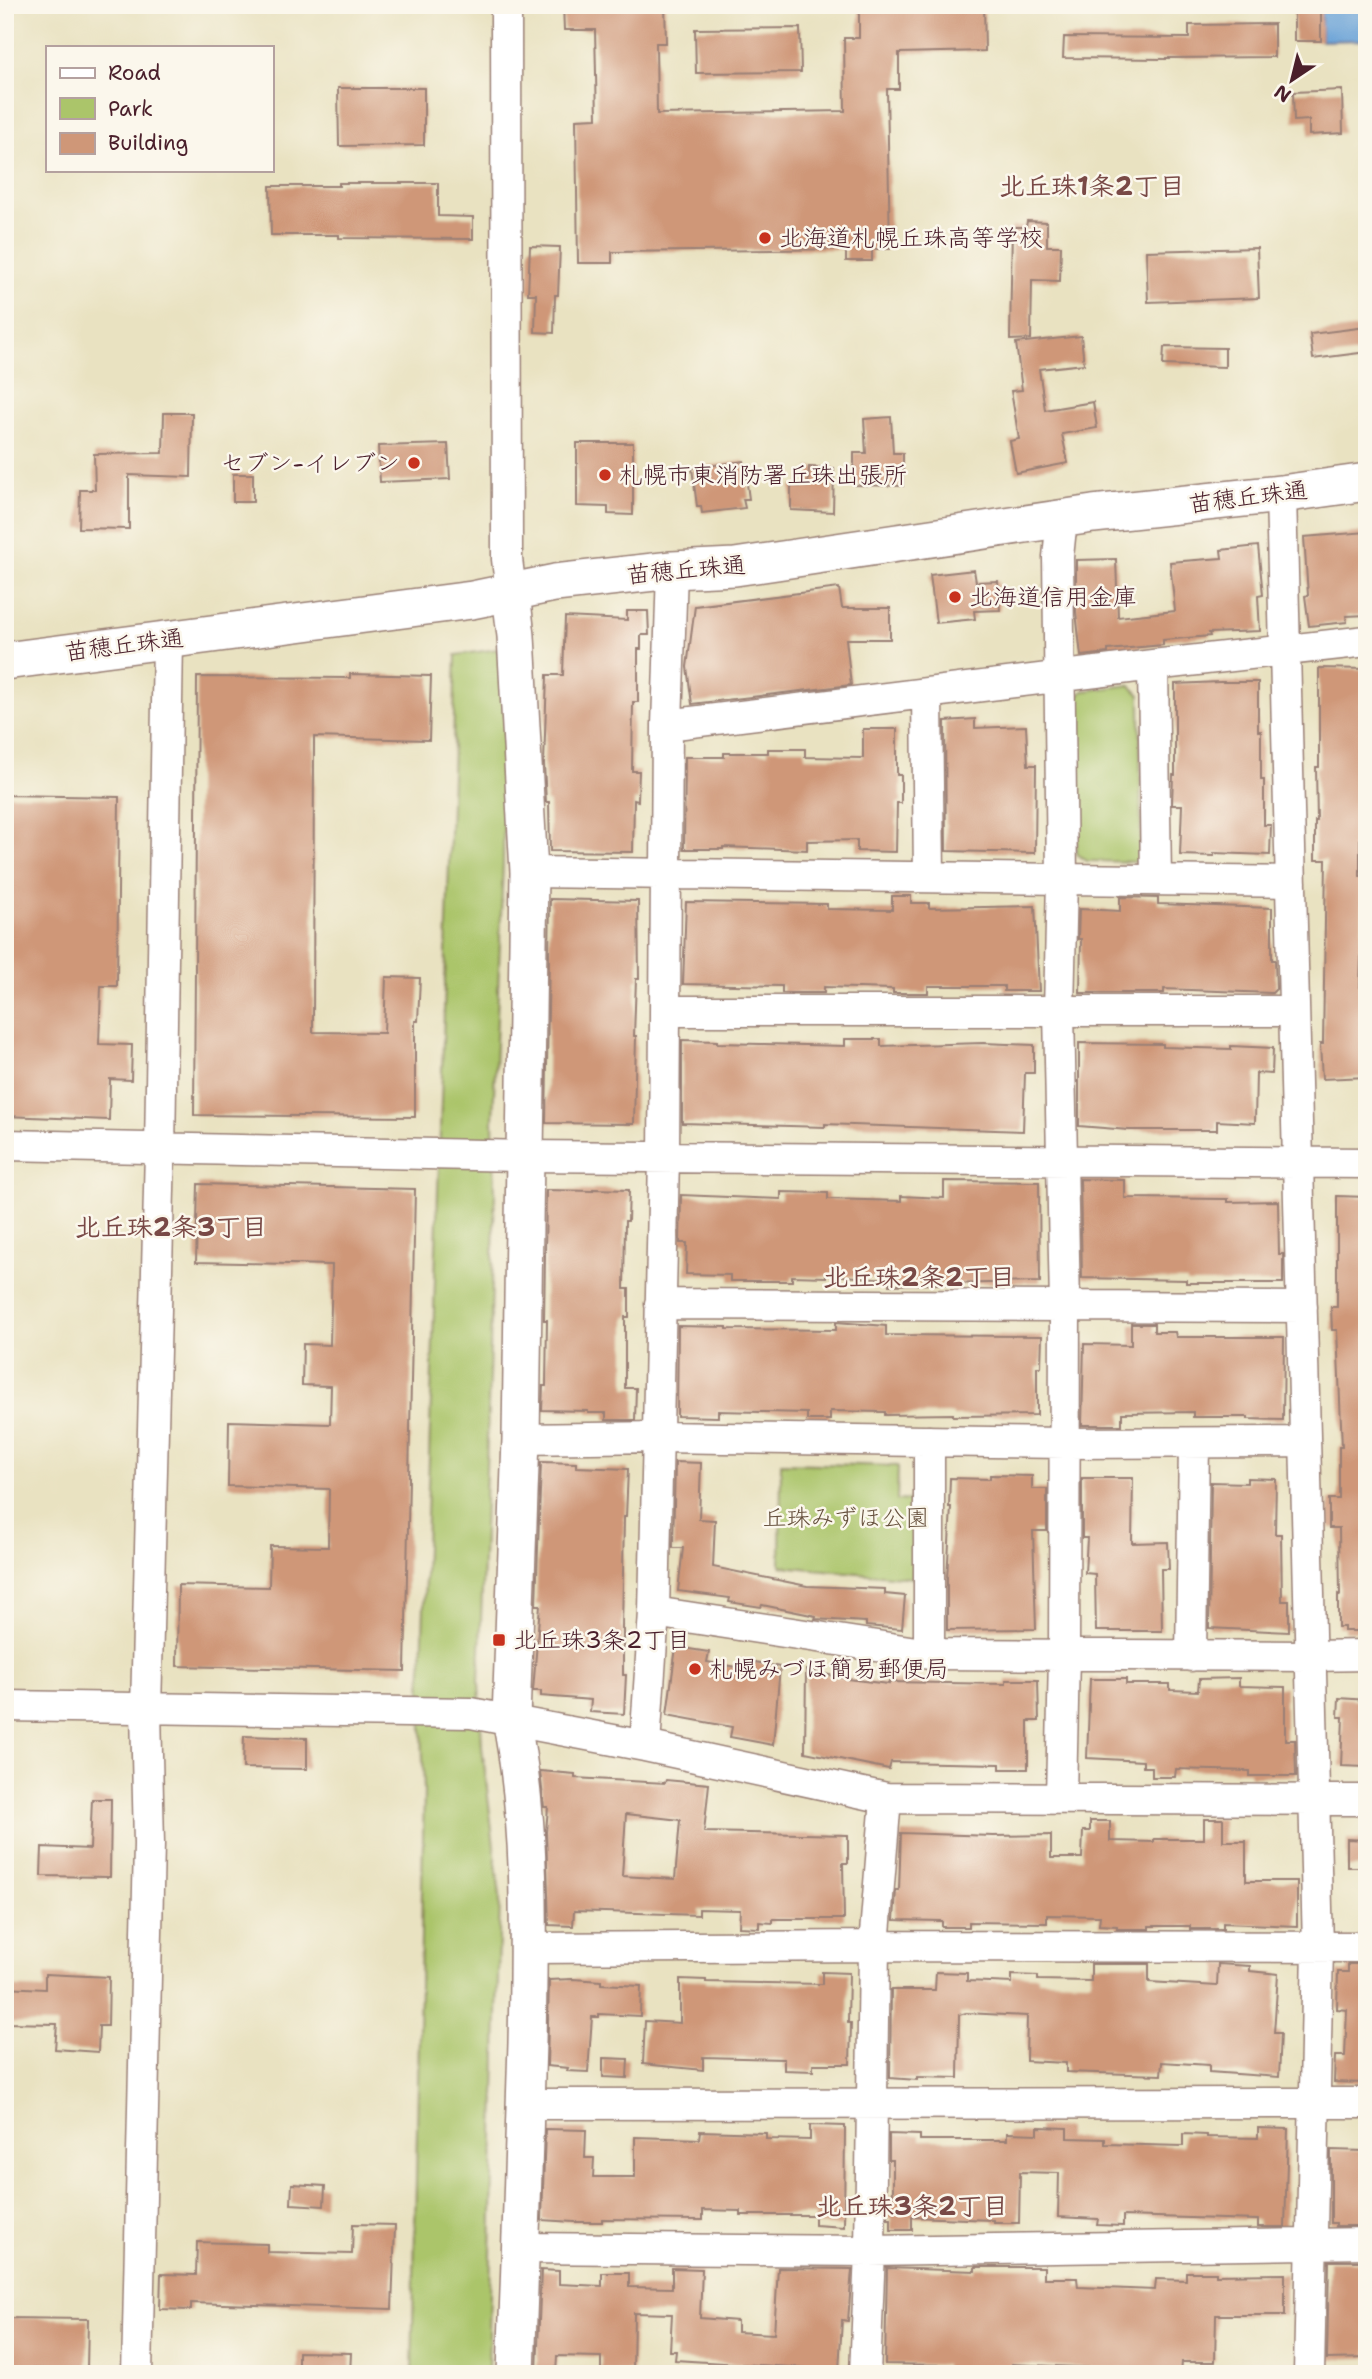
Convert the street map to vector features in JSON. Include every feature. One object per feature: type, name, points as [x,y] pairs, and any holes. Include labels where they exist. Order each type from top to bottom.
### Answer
[{"type":"street","points":[[506,5],[507,559],[516,636],[529,872],[521,1439],[511,1719],[518,1753],[527,1837],[529,1948],[516,2374]]},
{"type":"street","name":"苗穂丘珠通","points":[[5,662],[511,593],[555,583],[672,570],[734,567],[1062,518],[1367,482]]},
{"type":"street","points":[[1282,494],[1318,1947],[1309,2374]]},
{"type":"street","points":[[1061,1798],[1065,1306],[1059,1011],[1062,878],[1058,557],[1062,518]]},
{"type":"street","points":[[645,1746],[654,1612],[664,1157],[667,725],[672,570]]},
{"type":"street","points":[[137,2374],[149,1844],[146,1709],[160,1150],[168,639]]},
{"type":"street","points":[[667,725],[1367,641]]},
{"type":"street","points":[[1153,665],[1156,880]]},
{"type":"street","points":[[928,693],[929,876]]},
{"type":"street","points":[[529,872],[1291,882]]},
{"type":"street","points":[[665,1011],[1294,1011]]},
{"type":"street","points":[[5,1145],[524,1156],[1367,1163]]},
{"type":"street","points":[[660,1304],[1302,1307]]},
{"type":"street","points":[[521,1439],[657,1437],[1065,1443],[1305,1442]]},
{"type":"street","points":[[929,1441],[929,1654]]},
{"type":"street","points":[[1191,1656],[1194,1443]]},
{"type":"street","points":[[654,1612],[929,1654],[1367,1655]]},
{"type":"street","points":[[5,1706],[471,1713],[645,1746],[886,1798],[1367,1800]]},
{"type":"street","points":[[864,2374],[870,2251],[874,1946],[886,1798]]},
{"type":"street","points":[[529,1948],[1367,1947]]},
{"type":"street","points":[[525,2104],[1367,2103]]},
{"type":"street","points":[[520,2248],[870,2251],[1367,2243]]},
{"type":"green space","points":[[497,649],[505,673],[503,863],[493,1121],[495,1194],[479,1682],[482,1747],[500,1896],[488,2374],[412,2374],[424,1791],[421,1696],[456,655]]},
{"type":"green space","points":[[1130,685],[1140,695],[1141,862],[1087,861],[1077,854],[1075,701],[1083,691]]},
{"type":"green space","name":"丘珠みずほ公園","points":[[781,1463],[898,1466],[897,1500],[916,1501],[913,1578],[780,1566]]},
{"type":"water","points":[[1321,5],[1367,5],[1367,40],[1321,41]]},
{"type":"building","points":[[563,5],[665,5],[666,43],[656,43],[657,114],[845,111],[844,38],[859,38],[859,5],[984,5],[985,51],[899,53],[899,89],[887,89],[890,249],[872,249],[872,261],[846,261],[846,249],[612,252],[612,263],[578,263],[576,119],[597,118],[595,30],[564,30]]},
{"type":"building","points":[[1294,5],[1321,5],[1321,41],[1294,41]]},
{"type":"building","points":[[1274,24],[1274,57],[1063,58],[1064,37],[1189,38],[1189,25]]},
{"type":"building","points":[[800,28],[801,72],[696,73],[695,29]]},
{"type":"building","points":[[338,88],[424,88],[424,145],[339,146]]},
{"type":"building","points":[[1342,90],[1343,133],[1309,135],[1309,120],[1294,121],[1293,92]]},
{"type":"building","points":[[339,183],[438,183],[438,216],[473,217],[473,239],[271,235],[270,186],[339,186]]},
{"type":"building","points":[[1027,221],[1047,222],[1047,246],[1061,246],[1060,281],[1032,280],[1031,339],[1010,340],[1012,227],[1026,227]]},
{"type":"building","points":[[530,246],[560,247],[554,333],[535,332],[536,294],[528,294]]},
{"type":"building","points":[[1257,248],[1259,298],[1148,302],[1146,251]]},
{"type":"building","points":[[1367,327],[1367,352],[1313,359],[1310,334]]},
{"type":"building","points":[[1081,336],[1084,364],[1039,369],[1045,410],[1093,402],[1097,428],[1062,434],[1068,463],[1016,473],[1010,441],[1019,439],[1011,391],[1022,390],[1016,343]]},
{"type":"building","points":[[1164,347],[1225,348],[1225,367],[1163,365]]},
{"type":"building","points":[[164,413],[192,413],[191,477],[129,475],[129,529],[79,528],[80,490],[95,490],[94,454],[163,453]]},
{"type":"building","points":[[891,417],[893,453],[903,453],[903,486],[854,485],[854,453],[866,453],[864,419]]},
{"type":"building","name":"札幌市東消防署丘珠出張所","points":[[577,443],[633,443],[633,515],[608,514],[608,507],[577,506]]},
{"type":"building","name":"セブン-イレブン","points":[[448,444],[450,479],[380,482],[378,446]]},
{"type":"building","points":[[744,461],[749,499],[743,499],[745,508],[702,513],[701,506],[697,506],[692,468]]},
{"type":"building","points":[[809,467],[834,468],[833,512],[791,510],[791,486],[808,487]]},
{"type":"building","points":[[233,474],[253,474],[253,502],[233,502]]},
{"type":"building","points":[[1367,532],[1367,615],[1346,616],[1347,622],[1309,626],[1305,596],[1308,595],[1304,537]]},
{"type":"building","points":[[1258,546],[1263,595],[1258,596],[1260,631],[1209,633],[1210,636],[1163,640],[1163,645],[1108,650],[1108,653],[1081,656],[1076,612],[1076,560],[1116,559],[1118,617],[1175,611],[1170,562],[1222,558],[1221,550]]},
{"type":"building","points":[[974,570],[976,582],[998,581],[1000,610],[974,611],[975,619],[936,623],[930,575]]},
{"type":"building","points":[[839,588],[842,608],[890,608],[890,639],[846,639],[851,685],[692,704],[687,667],[695,606]]},
{"type":"building","points":[[627,611],[648,611],[649,635],[641,635],[641,649],[638,649],[638,702],[633,702],[632,771],[639,771],[638,801],[634,800],[633,852],[550,851],[549,802],[546,802],[544,764],[547,675],[563,675],[565,617],[627,620]]},
{"type":"building","points":[[1319,668],[1367,669],[1367,803],[1360,803],[1360,876],[1364,876],[1360,987],[1364,987],[1367,1077],[1322,1079],[1320,1044],[1323,1044],[1326,860],[1315,860]]},
{"type":"building","points":[[350,674],[431,676],[429,740],[314,737],[313,1032],[384,1033],[386,977],[420,978],[418,1021],[415,1021],[415,1117],[194,1115],[197,677],[350,678]]},
{"type":"building","points":[[1258,682],[1264,825],[1271,825],[1270,855],[1180,855],[1182,805],[1172,805],[1175,775],[1175,684]]},
{"type":"building","points":[[975,719],[975,728],[1026,726],[1028,765],[1036,765],[1035,853],[946,851],[945,721]]},
{"type":"building","points":[[863,729],[897,729],[897,775],[901,775],[901,803],[897,803],[896,852],[857,851],[857,840],[807,841],[807,850],[723,847],[684,849],[685,757],[724,757],[724,753],[768,753],[768,749],[805,749],[805,757],[863,758]]},
{"type":"building","points":[[5,795],[119,797],[117,986],[101,986],[99,1044],[132,1045],[131,1080],[110,1079],[109,1120],[5,1116]]},
{"type":"building","points":[[892,896],[911,896],[911,903],[929,903],[929,908],[1035,906],[1039,991],[1004,991],[1004,986],[928,986],[928,993],[824,987],[824,993],[782,993],[782,986],[683,984],[686,902],[827,904],[827,909],[892,910]]},
{"type":"building","points":[[1120,897],[1158,898],[1158,904],[1272,908],[1272,960],[1275,960],[1276,989],[1272,993],[1164,989],[1164,993],[1080,993],[1079,909],[1120,911]]},
{"type":"building","points":[[550,899],[638,901],[639,979],[636,979],[634,1036],[634,1124],[546,1123]]},
{"type":"building","points":[[845,1039],[881,1039],[881,1046],[983,1043],[1034,1045],[1034,1073],[1025,1073],[1023,1131],[825,1124],[825,1127],[682,1123],[682,1040],[845,1046]]},
{"type":"building","points":[[1079,1043],[1273,1048],[1272,1074],[1256,1073],[1255,1123],[1217,1121],[1217,1130],[1129,1130],[1079,1126]]},
{"type":"building","points":[[1080,1179],[1125,1180],[1125,1198],[1278,1201],[1279,1254],[1283,1254],[1283,1283],[1186,1283],[1186,1280],[1082,1278]]},
{"type":"building","points":[[944,1181],[1039,1182],[1040,1282],[890,1285],[890,1279],[826,1275],[792,1276],[792,1281],[730,1281],[730,1275],[686,1274],[687,1243],[680,1243],[681,1195],[781,1199],[781,1192],[828,1193],[828,1199],[901,1201],[901,1196],[944,1198]]},
{"type":"building","points":[[198,1184],[415,1189],[405,1671],[177,1666],[178,1585],[269,1587],[270,1546],[328,1547],[329,1489],[228,1486],[229,1421],[330,1424],[331,1386],[302,1385],[303,1344],[330,1345],[332,1265],[196,1262]]},
{"type":"building","points":[[546,1190],[629,1190],[628,1221],[625,1221],[624,1289],[629,1289],[629,1317],[625,1317],[625,1388],[636,1388],[635,1420],[606,1420],[606,1413],[588,1411],[542,1410],[543,1386],[546,1386]]},
{"type":"building","points":[[1337,1196],[1367,1197],[1367,1631],[1344,1631],[1344,1627],[1338,1627],[1339,1528],[1329,1528],[1329,1499],[1339,1499],[1339,1447],[1342,1447],[1337,1330],[1332,1330],[1331,1307],[1337,1307]]},
{"type":"building","points":[[836,1322],[886,1326],[886,1335],[1042,1336],[1041,1367],[1037,1367],[1037,1415],[885,1415],[885,1412],[830,1411],[830,1420],[807,1420],[807,1413],[718,1411],[718,1417],[677,1416],[678,1326],[836,1330]]},
{"type":"building","points":[[1131,1324],[1154,1324],[1154,1332],[1175,1332],[1176,1337],[1284,1337],[1283,1420],[1193,1417],[1193,1412],[1122,1413],[1122,1425],[1082,1425],[1084,1344],[1131,1345]]},
{"type":"building","points":[[541,1462],[576,1463],[576,1467],[628,1469],[624,1517],[622,1629],[623,1675],[626,1675],[624,1714],[590,1712],[591,1700],[541,1696],[541,1691],[533,1691],[540,1605],[536,1605]]},
{"type":"building","points":[[675,1462],[701,1463],[699,1519],[715,1520],[713,1567],[807,1586],[885,1589],[885,1594],[905,1596],[902,1629],[866,1626],[866,1622],[815,1619],[816,1616],[762,1605],[729,1602],[730,1598],[678,1591],[683,1548],[673,1548]]},
{"type":"building","points":[[990,1475],[1032,1476],[1032,1489],[1047,1489],[1047,1531],[1033,1531],[1036,1629],[947,1630],[950,1478],[990,1479]]},
{"type":"building","points":[[1082,1478],[1133,1478],[1132,1543],[1168,1542],[1169,1569],[1161,1569],[1162,1631],[1096,1631],[1095,1574],[1085,1573],[1087,1538],[1082,1538]]},
{"type":"building","points":[[1247,1478],[1276,1479],[1275,1534],[1281,1534],[1282,1601],[1289,1601],[1289,1632],[1209,1628],[1211,1482],[1247,1483]]},
{"type":"building","points":[[676,1647],[709,1652],[707,1662],[743,1668],[745,1660],[780,1667],[773,1745],[730,1737],[732,1727],[667,1715]]},
{"type":"building","points":[[806,1670],[889,1684],[1006,1684],[1006,1680],[1038,1680],[1039,1721],[1028,1721],[1028,1769],[1000,1769],[1000,1764],[891,1762],[889,1769],[805,1752]]},
{"type":"building","points":[[1239,1678],[1239,1686],[1285,1687],[1285,1740],[1295,1740],[1296,1776],[1250,1776],[1250,1771],[1176,1769],[1175,1777],[1152,1777],[1152,1767],[1143,1767],[1143,1761],[1087,1758],[1090,1679],[1126,1679],[1126,1684],[1170,1684],[1170,1690],[1198,1691],[1199,1679]]},
{"type":"building","points":[[1339,1698],[1367,1700],[1367,1767],[1341,1766],[1343,1717],[1338,1717]]},
{"type":"building","points":[[244,1736],[307,1738],[307,1769],[243,1768]]},
{"type":"building","points":[[540,1771],[575,1774],[575,1778],[665,1783],[666,1780],[709,1784],[704,1832],[848,1835],[848,1863],[843,1863],[844,1919],[773,1919],[773,1923],[759,1922],[759,1928],[739,1927],[740,1910],[699,1909],[699,1915],[574,1911],[573,1926],[549,1925],[546,1832],[548,1807],[544,1807]],"holes":[[[626,1814],[680,1820],[675,1879],[622,1876]]]},
{"type":"building","points":[[92,1799],[111,1799],[110,1877],[41,1876],[42,1847],[90,1849]]},
{"type":"building","points":[[1204,1819],[1223,1819],[1223,1841],[1246,1841],[1246,1881],[1297,1881],[1297,1926],[1223,1923],[1223,1929],[1149,1926],[1149,1929],[1117,1929],[1117,1926],[1099,1925],[1100,1916],[1047,1915],[1047,1923],[969,1922],[969,1927],[942,1927],[942,1921],[894,1920],[896,1890],[899,1890],[901,1833],[1051,1835],[1051,1858],[1082,1858],[1083,1831],[1090,1831],[1090,1821],[1110,1821],[1110,1841],[1154,1842],[1154,1839],[1204,1839]]},
{"type":"building","points":[[1347,1839],[1367,1840],[1367,1867],[1347,1867]]},
{"type":"building","points":[[1091,1964],[1149,1964],[1149,1982],[1217,1986],[1218,1964],[1250,1966],[1250,1971],[1278,1974],[1274,2033],[1281,2033],[1279,2077],[1209,2072],[1209,2065],[1162,2062],[1161,2075],[1066,2072],[1066,2063],[1026,2061],[1027,2016],[966,2013],[959,2015],[958,2078],[890,2078],[891,1990],[935,1990],[936,1972],[967,1973],[967,1981],[1012,1983],[1012,1975],[1038,1976],[1038,1980],[1091,1981]]},
{"type":"building","points":[[1348,1964],[1367,1964],[1367,2083],[1334,2082],[1335,2056],[1345,2056],[1347,2010],[1337,2009],[1338,1972],[1348,1972]]},
{"type":"building","points":[[822,1972],[849,1973],[850,2064],[813,2064],[813,2071],[784,2070],[784,2059],[703,2057],[703,2070],[643,2064],[645,2021],[680,2023],[680,1979],[822,1984]]},
{"type":"building","points":[[45,1974],[109,1977],[108,2026],[99,2026],[98,2052],[55,2049],[57,2024],[5,2023],[5,1987],[45,1989]]},
{"type":"building","points":[[549,1980],[601,1981],[601,1984],[641,1986],[640,2016],[599,2014],[599,2017],[592,2017],[588,2072],[547,2066]]},
{"type":"building","points":[[603,2058],[628,2059],[627,2078],[603,2077]]},
{"type":"building","points":[[810,2125],[845,2126],[844,2227],[815,2225],[815,2215],[741,2215],[741,2211],[703,2210],[703,2220],[542,2220],[545,2129],[586,2130],[585,2158],[594,2158],[593,2177],[635,2177],[635,2137],[699,2139],[700,2131],[766,2133],[766,2139],[810,2140]]},
{"type":"building","points":[[1038,2127],[1067,2128],[1067,2138],[1105,2139],[1105,2144],[1183,2146],[1183,2134],[1258,2138],[1258,2128],[1288,2129],[1285,2227],[1258,2227],[1258,2220],[1123,2216],[1123,2226],[1097,2225],[1098,2219],[1058,2217],[1059,2173],[1020,2172],[1019,2223],[912,2217],[912,2230],[891,2230],[888,2196],[893,2196],[893,2160],[889,2160],[889,2134],[920,2135],[920,2140],[1007,2140],[1007,2133],[1038,2134]]},
{"type":"building","points":[[1331,2150],[1365,2151],[1364,2226],[1336,2226],[1336,2223],[1331,2223]]},
{"type":"building","points":[[292,2184],[325,2186],[324,2206],[291,2204]]},
{"type":"building","points":[[353,2224],[395,2225],[392,2309],[191,2303],[191,2310],[160,2309],[161,2274],[196,2275],[197,2242],[267,2244],[267,2252],[352,2254]]},
{"type":"building","points":[[1329,2261],[1367,2261],[1367,2358],[1327,2359]]},
{"type":"building","points":[[975,2267],[1044,2267],[1044,2278],[1077,2278],[1078,2287],[1155,2290],[1156,2279],[1186,2280],[1186,2272],[1216,2272],[1216,2275],[1285,2274],[1285,2315],[1216,2315],[1215,2362],[1182,2362],[1181,2372],[1012,2364],[1011,2370],[986,2369],[986,2374],[945,2374],[945,2365],[885,2364],[887,2268],[975,2271]]},
{"type":"building","points":[[672,2268],[702,2269],[700,2318],[737,2321],[737,2332],[774,2334],[778,2268],[852,2269],[848,2321],[842,2320],[839,2370],[675,2360],[676,2351],[670,2351],[672,2314],[634,2313],[633,2371],[601,2371],[601,2357],[557,2356],[556,2374],[537,2373],[541,2270],[559,2271],[559,2284],[602,2286],[602,2273],[629,2273],[629,2287],[672,2288]]},
{"type":"building","points":[[5,2318],[88,2319],[87,2370],[5,2368]]},
{"type":"building","points":[[298,2352],[351,2353],[350,2374],[298,2374]]},
{"type":"place","name":"北海道札幌丘珠高等学校","points":[[765,238]]},
{"type":"place","name":"セブン-イレブン","points":[[414,463]]},
{"type":"place","name":"札幌市東消防署丘珠出張所","points":[[605,475]]},
{"type":"place","name":"北海道信用金庫","points":[[955,597]]},
{"type":"place","name":"北丘珠3条2丁目","points":[[499,1640]]},
{"type":"place","name":"札幌みづほ簡易郵便局","points":[[695,1669]]},
{"type":"district","name":"北丘珠1条2丁目","points":[[1092,185]]},
{"type":"district","name":"北丘珠2条3丁目","points":[[171,1226]]},
{"type":"district","name":"北丘珠2条2丁目","points":[[919,1276]]},
{"type":"district","name":"北丘珠3条2丁目","points":[[912,2205]]}]
